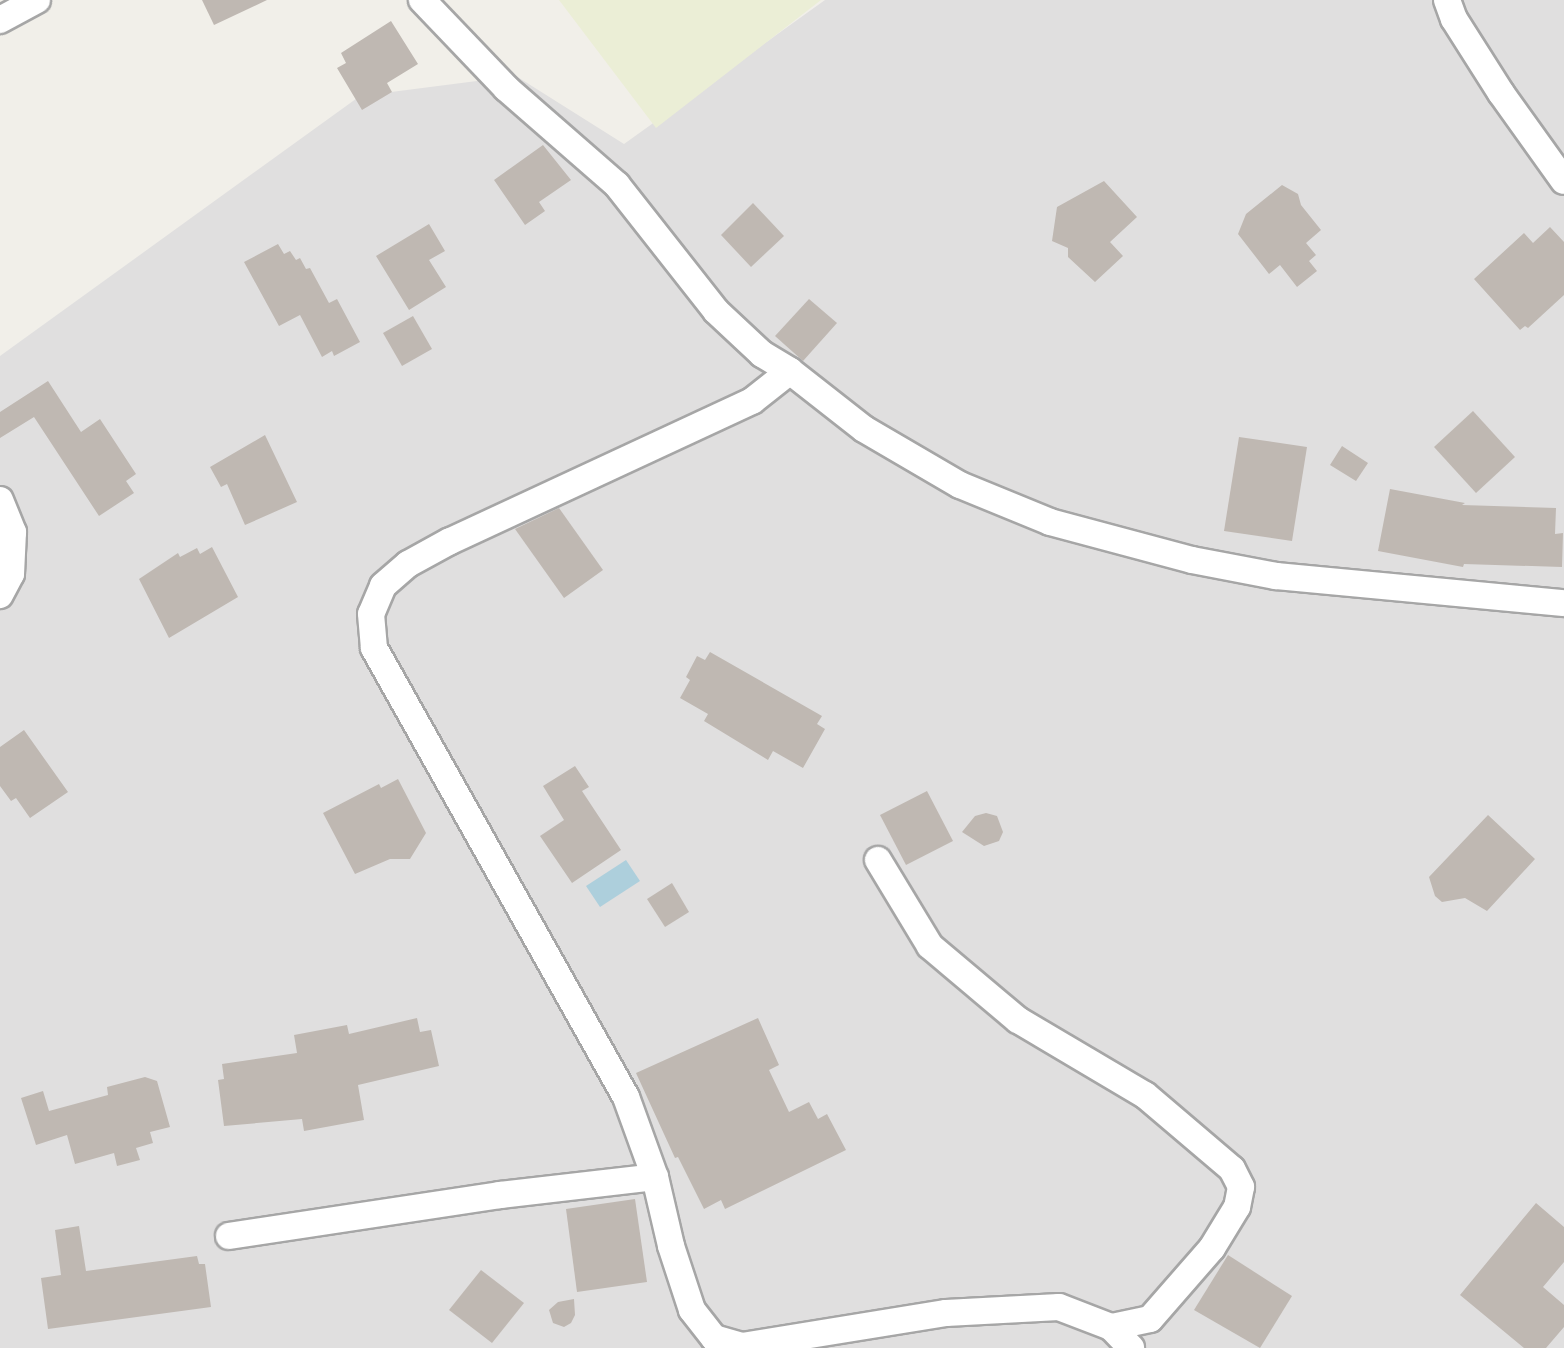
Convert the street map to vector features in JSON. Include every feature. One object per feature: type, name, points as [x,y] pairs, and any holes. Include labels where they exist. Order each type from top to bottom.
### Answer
[{"type":"street","points":[[0,20],[37,0]]},
{"type":"street","points":[[422,0],[506,88],[617,185],[716,311],[762,354],[790,371],[878,437],[960,485],[1050,522],[1192,560],[1276,576],[1564,603]]},
{"type":"street","points":[[1447,0],[1454,19],[1501,93],[1564,181]]},
{"type":"street","points":[[790,371],[752,401],[450,541],[408,564],[383,586],[371,614],[374,648],[626,1097],[655,1177],[671,1246],[692,1310],[714,1338],[742,1346],[946,1313],[1059,1307],[1111,1327],[1131,1348]]},
{"type":"street","points":[[0,500],[13,532],[11,574],[0,595]]},
{"type":"street","points":[[878,860],[930,946],[1018,1020],[1145,1095],[1232,1169],[1241,1187],[1237,1207],[1212,1248],[1150,1319],[1111,1327]]},
{"type":"street","points":[[229,1236],[500,1195],[655,1177]]},
{"type":"shaded area","points":[[825,0],[1564,0],[1564,1348],[0,1348],[0,356],[360,96],[516,76],[624,144]]},
{"type":"green space","points":[[559,0],[821,0],[656,128]]},
{"type":"water","points":[[626,860],[640,881],[600,907],[586,886]]},
{"type":"building","points":[[202,0],[267,0],[214,25]]},
{"type":"building","points":[[391,21],[418,64],[387,83],[392,92],[362,110],[337,68],[346,63],[341,53]]},
{"type":"building","points":[[543,145],[571,180],[539,202],[545,211],[525,225],[494,180]]},
{"type":"building","points":[[1104,181],[1137,217],[1110,242],[1123,256],[1095,282],[1068,257],[1068,248],[1052,241],[1057,207]]},
{"type":"building","points":[[1282,185],[1298,194],[1301,205],[1321,230],[1306,243],[1316,255],[1309,261],[1317,271],[1297,287],[1280,265],[1269,274],[1238,234],[1246,214]]},
{"type":"building","points":[[753,203],[784,236],[751,267],[721,235]]},
{"type":"building","points":[[429,224],[445,251],[429,260],[446,287],[409,310],[376,256]]},
{"type":"building","points":[[1550,227],[1564,242],[1564,295],[1528,328],[1525,326],[1520,330],[1474,279],[1524,233],[1533,243]]},
{"type":"building","points":[[278,244],[284,254],[290,251],[296,260],[300,258],[306,269],[310,268],[329,303],[337,299],[360,342],[334,356],[332,351],[322,357],[300,315],[279,326],[244,262]]},
{"type":"building","points":[[809,299],[837,323],[803,361],[775,336]]},
{"type":"building","points":[[413,316],[432,349],[402,366],[383,333]]},
{"type":"building","points":[[48,381],[81,432],[100,419],[136,474],[126,481],[134,493],[99,516],[34,417],[0,438],[0,412]]},
{"type":"building","points":[[1473,411],[1515,457],[1476,493],[1434,447]]},
{"type":"building","points":[[265,435],[297,502],[245,525],[227,484],[221,487],[210,467]]},
{"type":"building","points":[[1239,437],[1307,447],[1292,541],[1224,531]]},
{"type":"building","points":[[1342,446],[1368,463],[1356,481],[1330,465]]},
{"type":"building","points":[[1390,489],[1465,503],[1462,505],[1556,508],[1555,534],[1563,533],[1562,567],[1464,564],[1463,567],[1378,551]]},
{"type":"building","points":[[559,508],[603,570],[564,598],[515,529]]},
{"type":"building","points":[[212,547],[238,597],[169,638],[139,579],[178,553],[180,557],[197,548],[200,554]]},
{"type":"building","points":[[710,652],[822,716],[817,724],[825,729],[803,768],[773,751],[768,760],[704,721],[708,714],[680,698],[690,680],[686,677],[697,656],[705,660]]},
{"type":"building","points":[[24,730],[68,792],[30,818],[16,798],[11,801],[0,786],[0,747]]},
{"type":"building","points":[[575,766],[589,787],[582,791],[621,850],[572,883],[540,836],[564,820],[543,786]]},
{"type":"building","points":[[398,779],[426,833],[410,859],[390,859],[355,874],[323,813],[379,784],[381,788]]},
{"type":"building","points":[[927,791],[953,841],[906,865],[880,815]]},
{"type":"building","points":[[986,813],[997,816],[1003,832],[999,841],[984,846],[962,832],[975,816]]},
{"type":"building","points":[[1488,815],[1535,859],[1487,911],[1465,898],[1442,902],[1435,896],[1429,877]]},
{"type":"building","points":[[672,883],[689,912],[665,927],[647,899]]},
{"type":"building","points":[[417,1018],[420,1032],[431,1030],[439,1066],[358,1085],[364,1120],[304,1131],[302,1119],[224,1126],[218,1080],[224,1079],[222,1064],[297,1053],[294,1035],[347,1025],[349,1034]]},
{"type":"building","points":[[758,1018],[779,1065],[769,1070],[789,1112],[809,1102],[818,1119],[827,1114],[846,1150],[725,1209],[721,1200],[704,1209],[678,1157],[675,1158],[636,1073]]},
{"type":"building","points":[[145,1077],[157,1081],[170,1127],[150,1132],[153,1143],[136,1148],[140,1160],[117,1166],[114,1153],[75,1164],[67,1135],[36,1145],[21,1098],[43,1091],[49,1111],[108,1095],[107,1087]]},
{"type":"building","points":[[635,1199],[647,1282],[577,1292],[566,1209]]},
{"type":"building","points":[[1536,1203],[1564,1227],[1564,1262],[1543,1287],[1564,1305],[1564,1327],[1546,1348],[1524,1348],[1460,1295]]},
{"type":"building","points":[[79,1226],[86,1271],[197,1256],[199,1264],[205,1264],[211,1307],[48,1329],[41,1278],[61,1275],[55,1230]]},
{"type":"building","points":[[1228,1255],[1292,1296],[1260,1348],[1194,1310]]},
{"type":"building","points":[[481,1270],[524,1303],[492,1343],[449,1310]]},
{"type":"building","points":[[574,1299],[575,1315],[571,1323],[564,1327],[553,1323],[549,1310],[558,1302]]}]
